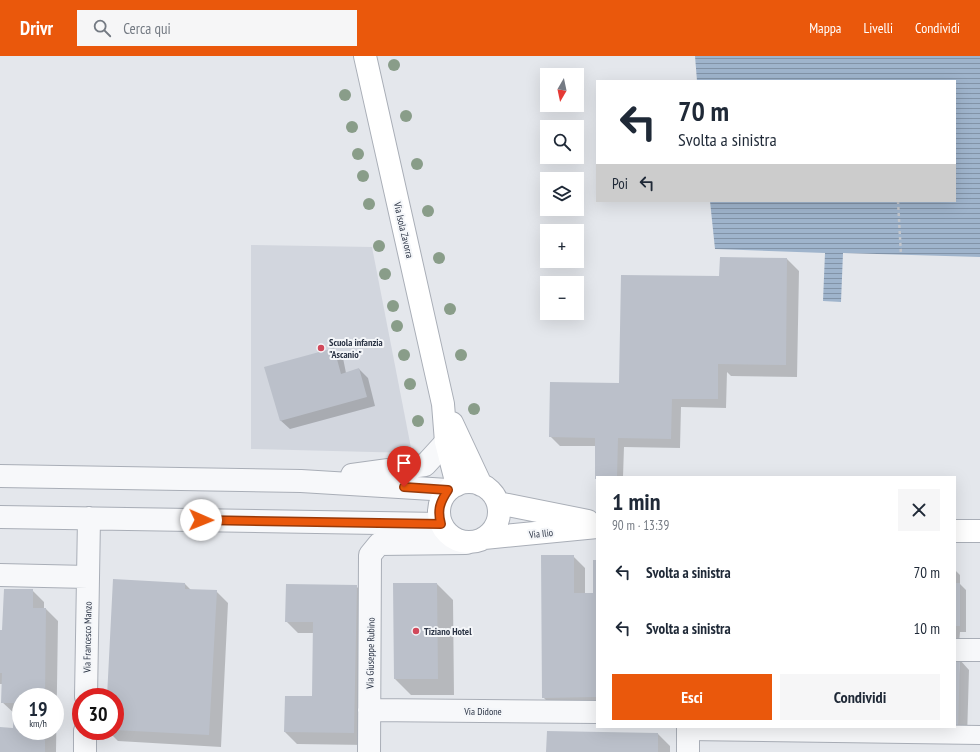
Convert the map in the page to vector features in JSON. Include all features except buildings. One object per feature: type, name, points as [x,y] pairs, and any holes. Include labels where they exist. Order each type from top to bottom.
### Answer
[{"type":"main road","name":"Via Isola Zavorra","points":[[364,56],[442,404],[452,487]]},
{"type":"main road","name":"Via Isola Zavorra","points":[[442,404],[480,485]]},
{"type":"main road","points":[[472,482],[480,485],[488,489],[498,503],[499,514],[497,523],[492,532],[475,540],[455,539],[446,532],[441,524],[439,509],[443,498],[452,487],[472,482]]},
{"type":"main road","name":"Via Ilio","points":[[498,503],[596,523]]},
{"type":"main road","name":"Via Ilio","points":[[475,540],[596,527]]},
{"type":"main road","points":[[956,531],[980,531]]},
{"type":"street","points":[[301,481],[424,465],[446,442]]},
{"type":"street","points":[[0,476],[301,481],[452,487]]},
{"type":"street","points":[[0,517],[441,524]]},
{"type":"street","name":"Via Francesco Manzo","points":[[86,688],[89,518]]},
{"type":"street","name":"Via Giuseppe Rubino","points":[[369,752],[370,555],[379,544],[475,540]]},
{"type":"street","points":[[0,575],[88,577]]},
{"type":"street","points":[[956,650],[980,650]]},
{"type":"street","name":"Via Didone","points":[[369,710],[596,712]]},
{"type":"street","points":[[688,737],[980,735]]},
{"type":"street","points":[[85,740],[85,752]]},
{"type":"path","points":[[898,202],[901,255]]},
{"type":"shaded area","name":"Scuola infanzia \"Ascanio\"","points":[[251,245],[372,247],[412,453],[251,449]]},
{"type":"water","points":[[695,56],[980,56],[980,257],[843,253],[841,302],[823,301],[825,253],[715,249],[710,202],[956,202],[956,80],[697,80]]},
{"type":"place","name":"Scuola infanzia \"Ascanio\"","points":[[321,348]]},
{"type":"place","name":"Tiziano Hotel","points":[[416,631]]},
{"type":"route","points":[[201,520],[441,524],[439,517],[440,503],[448,490],[404,487]]}]
